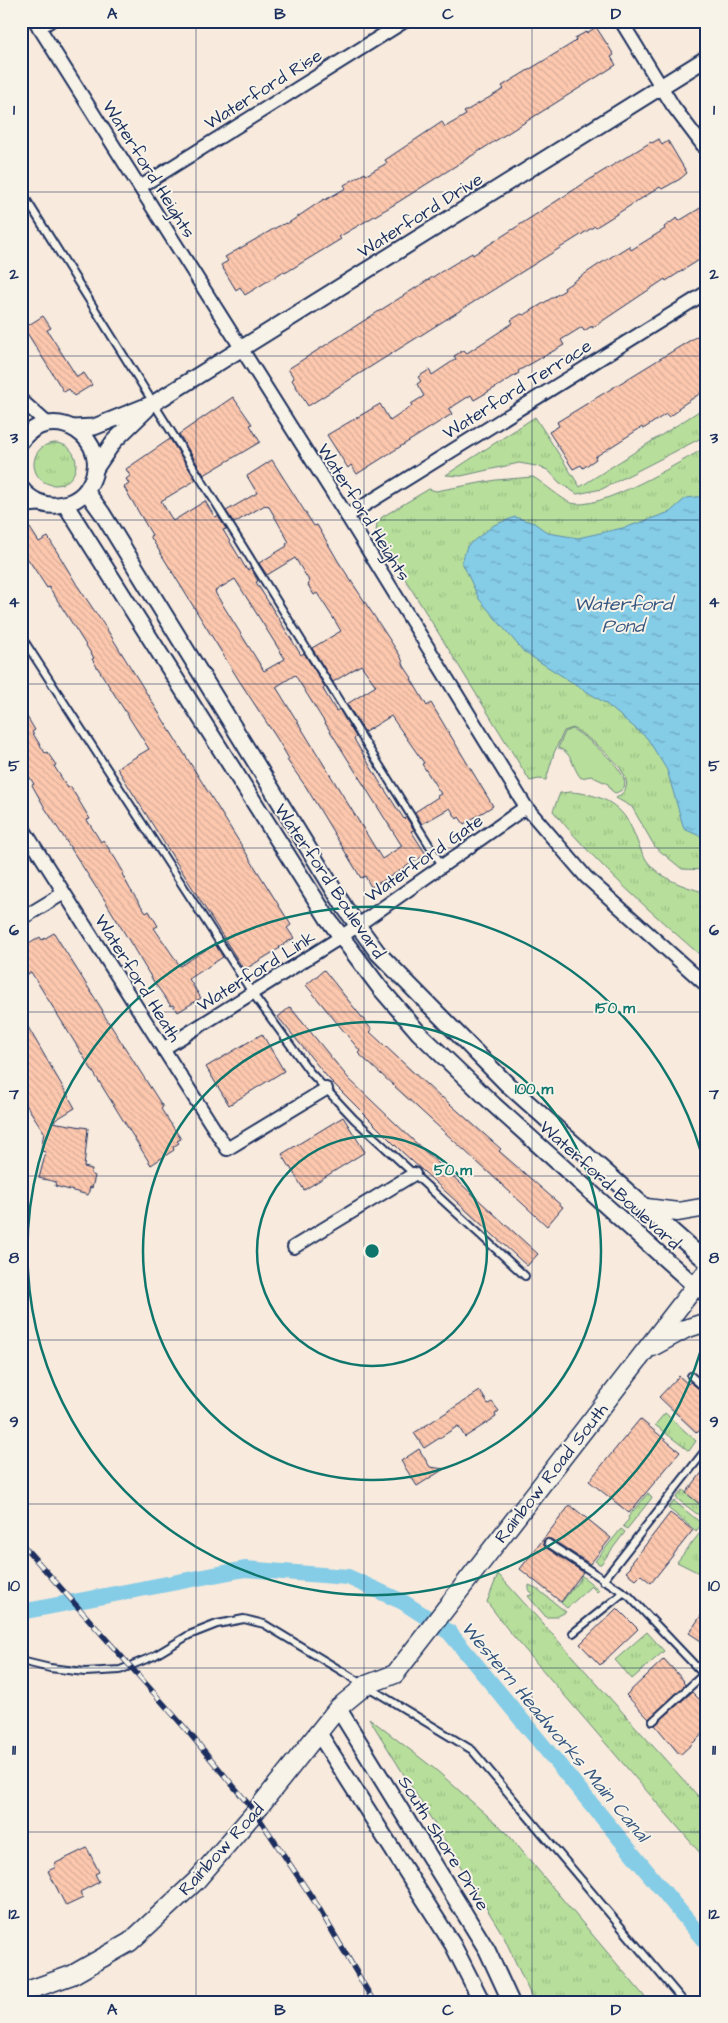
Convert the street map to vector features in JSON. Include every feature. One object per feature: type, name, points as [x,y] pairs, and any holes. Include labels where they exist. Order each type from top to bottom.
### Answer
[{"type":"main road","points":[[646,1208],[678,1212],[707,1207]]},
{"type":"main road","name":"Rainbow Road South","points":[[395,1674],[648,1350],[701,1292],[707,1271]]},
{"type":"main road","points":[[648,1350],[686,1329],[707,1322]]},
{"type":"main road","name":"Rainbow Road","points":[[21,1993],[72,1975],[130,1942],[196,1881],[255,1812],[338,1708],[366,1685],[395,1674]]},
{"type":"street","name":"Waterford Rise","points":[[140,187],[405,21]]},
{"type":"street","points":[[620,21],[661,86],[707,151]]},
{"type":"street","name":"Waterford Heights","points":[[41,24],[140,187],[347,516],[526,807],[586,876],[707,986]]},
{"type":"street","name":"Waterford Drive","points":[[48,424],[61,424],[73,428],[94,427],[154,403],[707,58]]},
{"type":"street","name":"Waterford Terrace","points":[[347,516],[707,292]]},
{"type":"street","points":[[21,400],[48,424],[36,428],[21,441]]},
{"type":"street","name":"Waterford Drive","points":[[86,491],[94,479],[95,469],[114,441],[154,403]]},
{"type":"street","points":[[73,428],[90,443],[94,454],[95,469]]},
{"type":"street","points":[[21,488],[33,499],[55,506],[77,499],[86,491]]},
{"type":"street","name":"Waterford Boulevard","points":[[86,491],[102,513],[345,908],[378,953],[507,1084],[707,1262]]},
{"type":"street","points":[[21,506],[44,504]]},
{"type":"street","name":"Waterford Boulevard","points":[[65,504],[341,938],[380,988],[419,1033],[494,1105],[701,1292]]},
{"type":"street","name":"Waterford Gate","points":[[341,938],[526,807]]},
{"type":"street","name":"Waterford Heath","points":[[21,825],[227,1150],[326,1089]]},
{"type":"street","points":[[21,919],[64,893]]},
{"type":"street","name":"Waterford Link","points":[[163,1049],[341,938]]},
{"type":"street","points":[[294,1247],[414,1174]]},
{"type":"street","name":"South Shore Drive","points":[[338,1708],[487,1950],[511,2002]]},
{"type":"street","points":[[318,1732],[453,1945],[482,2002]]},
{"type":"lane","points":[[21,191],[443,867]]},
{"type":"lane","points":[[21,636],[253,994],[310,1072],[354,1118],[525,1276]]},
{"type":"lane","points":[[691,1376],[707,1390]]},
{"type":"lane","points":[[603,1581],[707,1448]]},
{"type":"lane","points":[[548,1543],[603,1581],[629,1596],[706,1675],[653,1721]]},
{"type":"lane","points":[[573,1633],[623,1593]]},
{"type":"lane","points":[[21,1661],[50,1668],[85,1672],[120,1670],[154,1656],[189,1634],[217,1624],[244,1619],[264,1624],[472,1750],[684,2002]]},
{"type":"green space","points":[[707,406],[707,435],[602,489],[577,494],[559,482],[548,470],[519,463],[461,476],[446,475],[535,417],[580,487]]},
{"type":"green space","points":[[59,443],[67,446],[73,452],[76,464],[73,476],[67,482],[51,485],[43,482],[37,476],[34,460],[37,452],[43,446]]},
{"type":"green space","points":[[707,447],[707,870],[682,869],[655,847],[632,807],[616,798],[625,790],[626,782],[617,764],[608,754],[573,728],[564,731],[554,753],[546,780],[530,781],[376,532],[377,523],[382,517],[429,489],[436,491],[496,480],[533,477],[568,502],[584,504],[600,500],[639,484]]},
{"type":"green space","points":[[572,729],[589,740],[620,770],[624,780],[623,788],[615,793],[608,784],[591,776],[581,778],[567,753],[558,748],[565,732]]},
{"type":"green space","points":[[560,793],[588,794],[604,800],[618,809],[629,823],[647,861],[658,873],[672,881],[703,892],[707,897],[707,961],[607,870],[553,811]]},
{"type":"green space","points":[[665,1413],[696,1441],[689,1451],[655,1425]]},
{"type":"green space","points":[[683,1490],[707,1509],[707,1518],[705,1520],[676,1498]]},
{"type":"green space","points":[[648,1493],[652,1497],[651,1499],[627,1529],[623,1526],[629,1519],[628,1517]]},
{"type":"green space","points":[[674,1501],[702,1524],[696,1531],[668,1508]]},
{"type":"green space","points":[[707,1524],[707,1581],[699,1573],[677,1562]]},
{"type":"green space","points":[[621,1529],[625,1532],[601,1564],[599,1564],[595,1561]]},
{"type":"green space","points":[[498,1574],[707,1806],[707,1861],[509,1631],[487,1602]]},
{"type":"green space","points":[[581,1575],[599,1590],[597,1592],[591,1586],[567,1608],[561,1603],[580,1579]]},
{"type":"green space","points":[[529,1585],[536,1588],[566,1612],[556,1617],[546,1617],[528,1596],[532,1593],[529,1590]]},
{"type":"green space","points":[[647,1632],[664,1651],[632,1679],[615,1660]]},
{"type":"green space","points":[[369,1718],[436,1770],[506,1832],[649,2002],[534,2002],[503,1935]]},
{"type":"water","name":"Waterford Pond","points":[[707,496],[707,835],[700,836],[684,829],[667,770],[647,738],[605,703],[524,652],[479,599],[462,562],[467,546],[494,525],[515,517],[534,523],[548,533],[578,538],[627,527],[670,512],[686,498]]},
{"type":"building","points":[[596,27],[614,55],[611,57],[616,65],[395,204],[339,237],[341,239],[285,273],[284,271],[245,295],[240,287],[236,290],[221,265],[228,261],[225,257],[277,227],[287,224],[324,199],[346,188],[344,185],[387,163],[385,160],[442,122],[445,127],[466,115],[464,112],[504,89],[502,86],[573,43],[576,40],[575,38]]},
{"type":"building","points":[[659,139],[662,145],[668,141],[687,173],[680,179],[662,189],[660,187],[595,226],[308,406],[292,380],[294,378],[288,369],[439,273],[472,253],[473,255],[600,173]]},
{"type":"building","points":[[707,204],[707,255],[666,281],[665,279],[592,328],[592,326],[584,331],[582,327],[561,340],[564,345],[518,371],[519,373],[500,385],[474,400],[471,395],[449,409],[452,414],[357,474],[351,465],[348,468],[327,435],[380,404],[390,421],[424,396],[417,384],[421,381],[418,377],[429,370],[432,375],[456,359],[454,356],[464,350],[467,353],[513,323],[511,320],[521,314],[524,315],[565,290],[564,288],[598,265],[629,246],[631,250],[665,229],[664,227],[677,218],[679,221]]},
{"type":"building","points":[[43,316],[51,328],[47,330],[77,377],[84,373],[92,385],[74,396],[69,389],[64,392],[24,328]]},
{"type":"building","points":[[707,330],[707,389],[678,408],[679,410],[669,417],[666,414],[643,429],[642,427],[595,457],[596,459],[583,468],[581,465],[573,469],[549,432],[559,426],[557,422]]},
{"type":"building","points":[[233,397],[252,424],[250,425],[260,442],[204,475],[179,434]]},
{"type":"building","points":[[170,439],[196,480],[161,501],[173,521],[205,501],[214,516],[218,516],[226,529],[223,530],[247,570],[251,568],[258,581],[256,582],[301,655],[304,653],[325,687],[323,689],[336,711],[339,709],[379,781],[404,819],[406,817],[414,830],[411,831],[426,854],[371,887],[365,876],[361,878],[306,787],[287,760],[289,759],[278,740],[150,536],[152,535],[124,487],[129,484],[126,479],[130,476],[126,469]],"holes":[[[235,579],[285,659],[264,671],[215,591]],[[295,675],[402,846],[382,859],[276,687]]]},
{"type":"building","points":[[272,460],[314,526],[317,525],[338,561],[401,657],[404,666],[427,706],[431,703],[493,806],[464,824],[459,817],[457,819],[450,808],[422,824],[415,812],[441,794],[422,764],[424,763],[391,716],[365,732],[347,704],[376,686],[361,665],[333,682],[312,648],[341,631],[317,593],[314,595],[308,585],[308,579],[295,558],[267,575],[259,563],[287,546],[286,544],[289,542],[268,505],[234,523],[226,511],[257,493],[247,476]]},
{"type":"building","points":[[30,528],[39,542],[48,537],[291,925],[287,928],[294,938],[244,970],[117,768],[149,749],[49,587],[47,588],[26,556],[21,558],[21,534]]},
{"type":"building","points":[[21,707],[35,730],[32,732],[45,753],[47,752],[56,765],[54,766],[68,788],[70,786],[90,819],[87,820],[101,842],[103,840],[115,858],[124,873],[122,874],[130,889],[146,913],[149,911],[158,926],[154,928],[180,966],[215,944],[223,957],[189,979],[201,998],[178,1012],[173,1005],[171,1006],[154,982],[98,889],[45,808],[32,785],[34,784],[21,764]]},
{"type":"building","points":[[54,933],[181,1139],[173,1147],[174,1150],[151,1165],[31,972],[21,978],[21,949],[40,937],[42,940]]},
{"type":"building","points":[[324,970],[372,1030],[370,1032],[441,1098],[501,1149],[499,1151],[563,1207],[547,1226],[358,1053],[360,1051],[306,985]]},
{"type":"building","points":[[290,1007],[349,1079],[538,1254],[527,1266],[400,1150],[328,1078],[278,1017]]},
{"type":"building","points":[[21,1015],[75,1108],[52,1122],[88,1128],[84,1167],[92,1169],[91,1174],[95,1176],[88,1195],[55,1186],[56,1182],[39,1178],[46,1152],[41,1151],[44,1132],[21,1097]]},
{"type":"building","points":[[262,1034],[284,1071],[229,1105],[206,1067]]},
{"type":"building","points":[[343,1117],[365,1152],[304,1190],[282,1154]]},
{"type":"building","points":[[679,1376],[688,1384],[690,1382],[707,1395],[707,1422],[697,1433],[659,1397]]},
{"type":"building","points":[[480,1391],[488,1404],[492,1402],[499,1411],[495,1414],[496,1417],[465,1437],[458,1426],[424,1448],[414,1433]]},
{"type":"building","points":[[640,1419],[680,1452],[629,1513],[589,1481]]},
{"type":"building","points":[[419,1449],[430,1467],[444,1469],[417,1486],[401,1461]]},
{"type":"building","points":[[707,1466],[707,1510],[686,1493]]},
{"type":"building","points":[[570,1505],[611,1538],[590,1564],[551,1539],[544,1540],[545,1547],[583,1572],[561,1602],[520,1569]]},
{"type":"building","points":[[670,1513],[693,1530],[651,1583],[641,1575],[636,1580],[626,1572]]},
{"type":"building","points":[[707,1607],[707,1645],[689,1633]]},
{"type":"building","points":[[617,1608],[638,1629],[600,1665],[580,1644]]},
{"type":"building","points":[[664,1659],[684,1681],[685,1685],[649,1719],[626,1695]]},
{"type":"building","points":[[692,1692],[707,1707],[707,1730],[680,1755],[655,1725]]},
{"type":"building","points":[[87,1848],[99,1872],[95,1874],[99,1882],[80,1892],[83,1898],[66,1906],[48,1871],[56,1867],[54,1864]]},
{"type":"waterway","name":"Western Headworks Main Canal","points":[[21,1612],[245,1569],[348,1577],[403,1602],[449,1632],[707,1944]]},
{"type":"railway","points":[[21,1543],[185,1728],[255,1812],[317,1905],[374,2002]]}]
